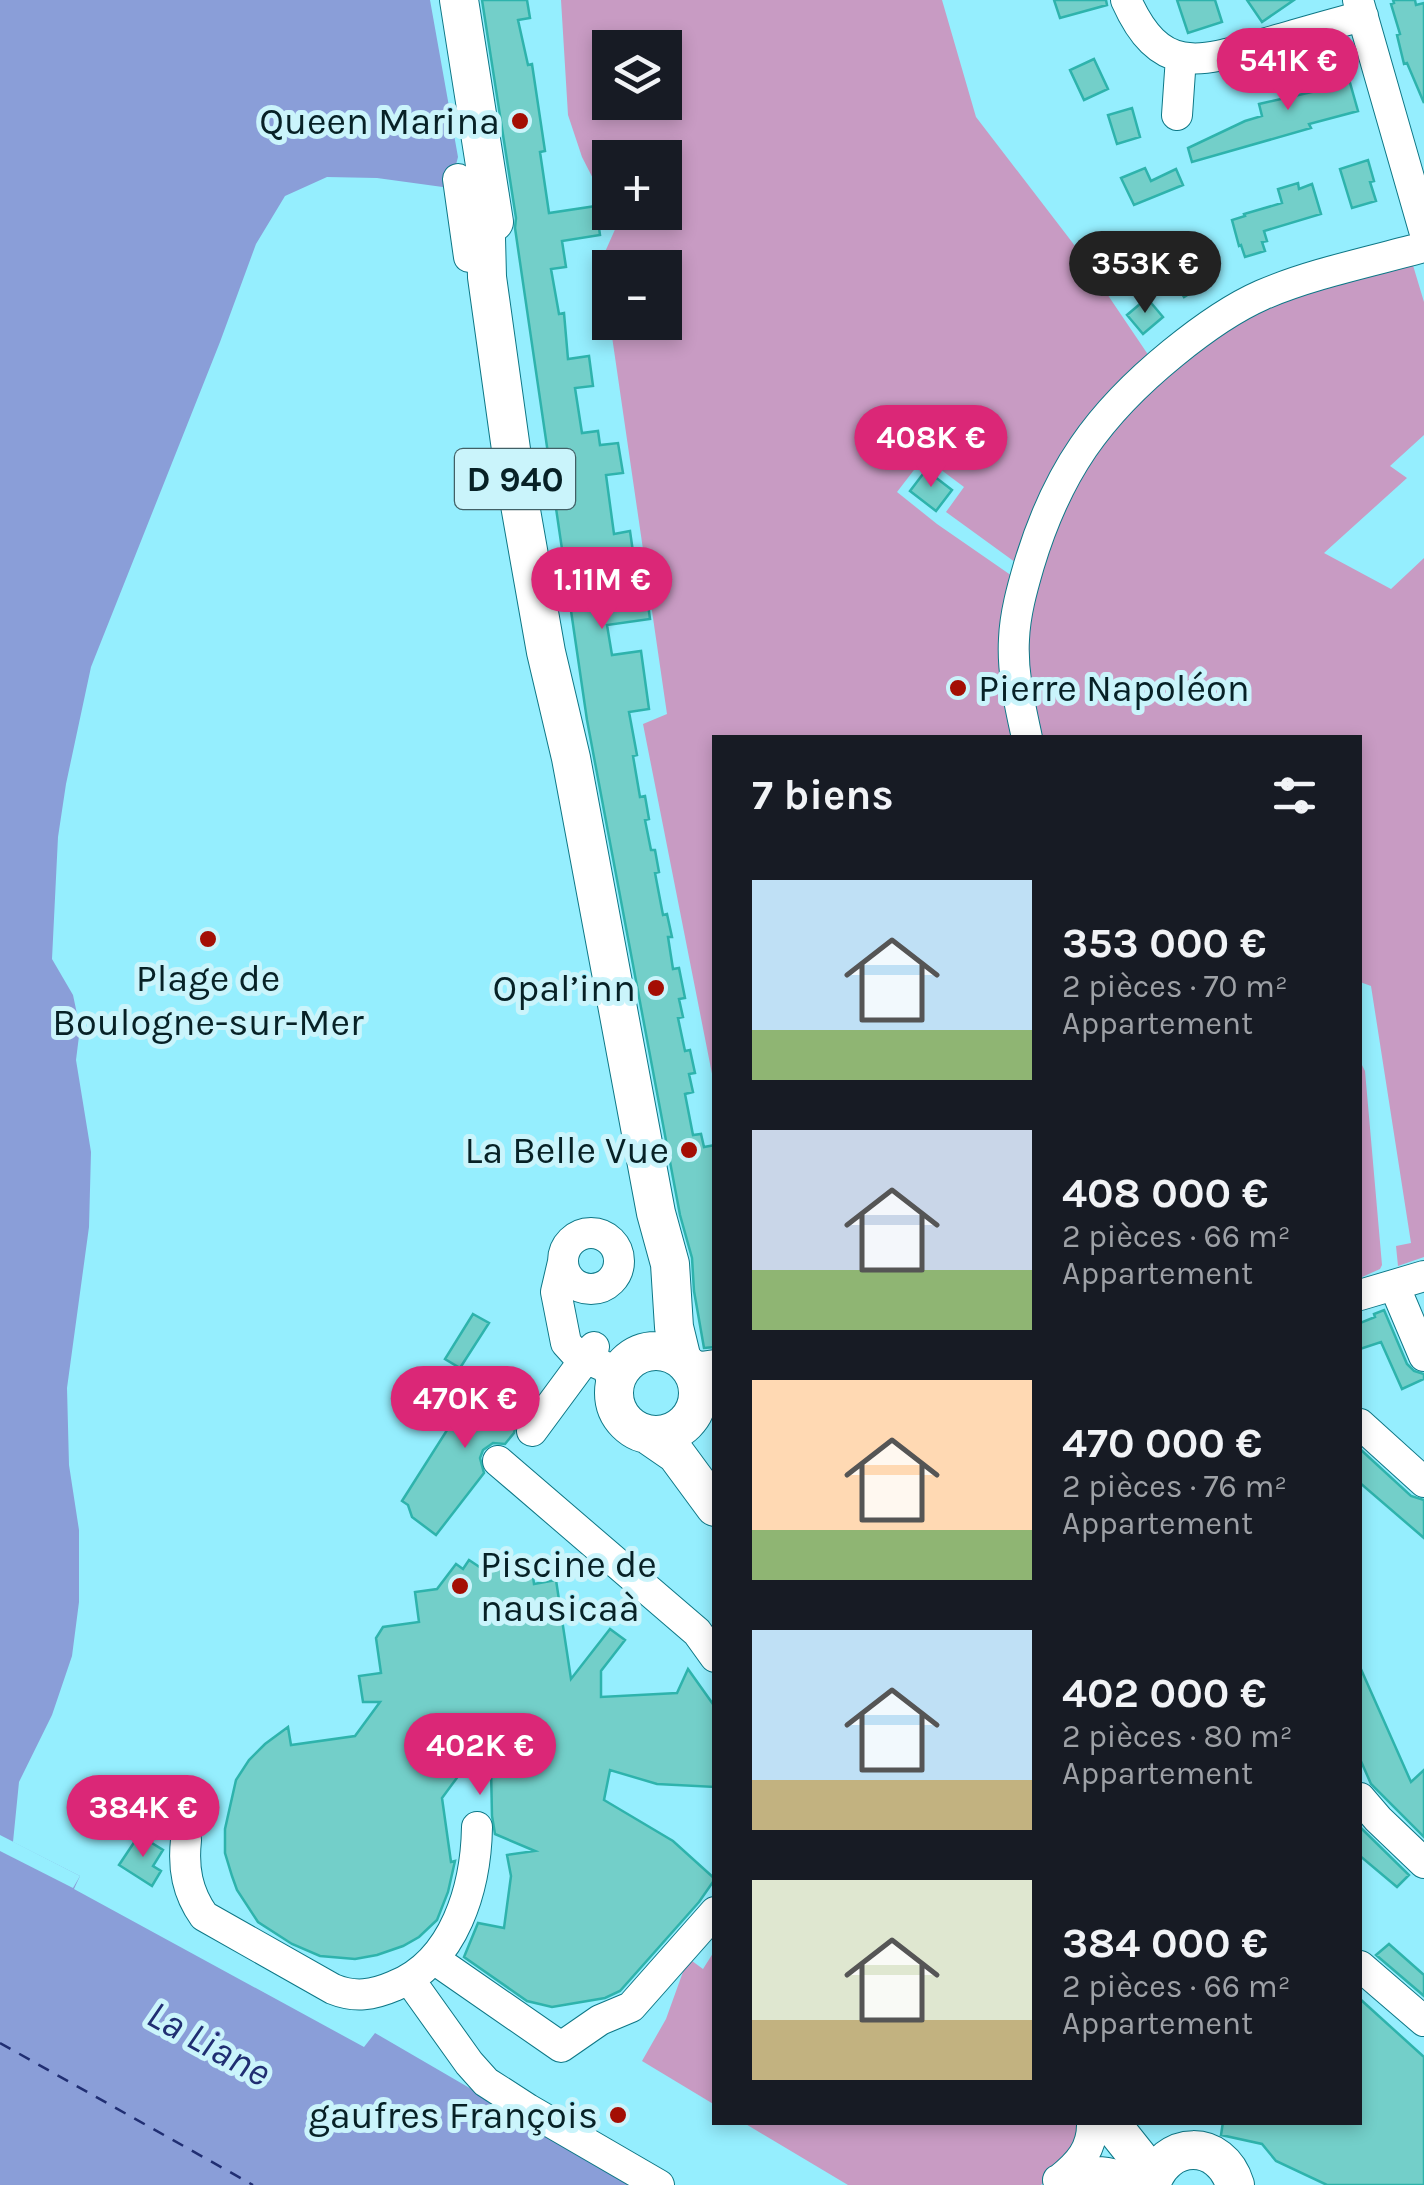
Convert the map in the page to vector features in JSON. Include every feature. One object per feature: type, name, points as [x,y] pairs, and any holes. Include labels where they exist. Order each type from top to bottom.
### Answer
[{"type":"main road","name":"D 940","points":[[458,0],[474,188],[486,238],[487,277],[510,444],[546,652],[571,758],[656,1213],[670,1264],[674,1326],[695,1363]]},
{"type":"main road","name":"D 940","points":[[627,1368],[650,1323],[655,1297],[656,1213]]},
{"type":"main road","points":[[712,1481],[698,1439],[695,1363],[660,1351],[647,1352],[627,1368],[616,1406],[635,1429],[676,1454],[712,1503]]},
{"type":"main road","points":[[647,1434],[677,1429],[696,1405]]},
{"type":"main road","points":[[1112,2125],[1141,2160],[1145,2184]]},
{"type":"main road","points":[[1139,2125],[1163,2140],[1214,2156],[1236,2180]]},
{"type":"main road","points":[[1145,2184],[1167,2158],[1192,2150]]},
{"type":"street","points":[[1126,0],[1137,22],[1165,51],[1181,58],[1200,59],[1219,57],[1361,8],[1424,230]]},
{"type":"street","points":[[1177,114],[1181,58]]},
{"type":"street","points":[[469,257],[474,188]]},
{"type":"street","points":[[1026,735],[1014,672],[1020,598],[1039,535],[1062,480],[1084,444],[1157,366],[1235,308],[1262,295],[1424,248]]},
{"type":"street","points":[[563,1262],[564,1272],[578,1286],[602,1288],[616,1274],[620,1260],[617,1250],[598,1234],[583,1234],[570,1242],[564,1252],[556,1292],[572,1351],[590,1353],[627,1368]]},
{"type":"street","points":[[1362,1295],[1424,1276]]},
{"type":"street","points":[[1394,1285],[1424,1356]]},
{"type":"street","points":[[587,1289],[578,1296],[573,1312],[590,1353]]},
{"type":"street","points":[[532,1431],[590,1353]]},
{"type":"street","points":[[1362,1426],[1424,1482]]},
{"type":"street","points":[[498,1462],[698,1632],[712,1653]]},
{"type":"street","points":[[1362,1800],[1424,1863]]},
{"type":"street","points":[[186,1840],[184,1867],[188,1884],[197,1906],[212,1922],[345,1994],[369,1994],[410,1980],[434,1959],[465,1902],[477,1827]]},
{"type":"street","points":[[434,1959],[561,2046],[600,2020],[631,2007],[712,1915]]},
{"type":"street","points":[[1362,1968],[1424,2021]]},
{"type":"street","points":[[410,1980],[486,2082],[659,2185]]},
{"type":"street","points":[[1055,2183],[1084,2156],[1092,2125]]},
{"type":"street","points":[[1055,2183],[1081,2173],[1100,2172],[1145,2184]]},
{"type":"shaded area","points":[[561,0],[942,0],[976,117],[1072,242],[1151,359],[1019,565],[946,512],[964,487],[924,457],[897,492],[1015,578],[1019,735],[712,735],[712,1074],[643,724],[667,714],[613,340],[682,340],[682,250],[606,250],[615,230],[682,230],[682,140],[592,140],[592,177],[568,115]]},
{"type":"shaded area","points":[[1412,262],[1424,302],[1424,435],[1390,466],[1407,478],[1324,553],[1391,589],[1424,558],[1424,1257],[1398,1266],[1396,1246],[1411,1243],[1371,986],[1362,983],[1362,735],[1035,735],[1023,670],[1034,580],[1085,462],[1167,369],[1273,301]]},
{"type":"shaded area","points":[[1362,1065],[1365,1071],[1380,1269],[1362,1277]]},
{"type":"shaded area","points":[[712,1955],[712,2103],[642,2061],[666,2019],[688,1958],[703,1969]]},
{"type":"shaded area","points":[[747,2125],[1081,2125],[1084,2146],[1041,2185],[848,2185]]},
{"type":"water","name":"La Liane","points":[[0,0],[430,0],[458,157],[450,188],[377,178],[327,177],[285,196],[256,244],[91,667],[58,837],[52,959],[73,995],[80,1028],[76,1060],[91,1152],[89,1227],[67,1388],[69,1465],[79,1530],[79,1602],[72,1656],[52,1715],[19,1782],[13,1842],[80,1876],[74,1889],[364,2047],[375,2033],[636,2185],[0,2185]]},
{"type":"pier","points":[[0,1835],[80,1876],[73,1888],[0,1851]]},
{"type":"building","points":[[482,0],[527,0],[530,18],[518,20],[528,65],[532,64],[545,151],[540,152],[549,213],[592,207],[592,230],[599,230],[600,235],[562,241],[566,267],[551,269],[559,314],[564,313],[568,359],[589,356],[593,386],[575,388],[582,433],[598,431],[600,445],[618,443],[623,473],[606,475],[614,534],[630,531],[633,552],[596,557],[601,596],[646,589],[650,619],[607,625],[612,655],[641,651],[649,709],[629,712],[637,755],[633,756],[640,797],[645,796],[649,819],[645,820],[651,850],[655,850],[663,915],[667,914],[672,937],[668,937],[673,969],[679,968],[685,998],[679,999],[683,1017],[678,1018],[685,1051],[690,1050],[695,1073],[689,1074],[693,1092],[685,1094],[693,1135],[701,1134],[704,1147],[712,1146],[712,1347],[704,1348],[692,1258],[680,1215],[587,720]]},
{"type":"building","points":[[1054,0],[1106,0],[1107,5],[1060,18]]},
{"type":"building","points":[[1177,0],[1215,0],[1222,22],[1188,33]]},
{"type":"building","points":[[1247,0],[1294,0],[1262,22]]},
{"type":"building","points":[[1393,0],[1424,3],[1424,103],[1407,63],[1404,64]]},
{"type":"building","points":[[1343,58],[1358,111],[1192,162],[1188,148],[1262,116],[1259,104],[1316,91],[1309,68]]},
{"type":"building","points":[[1094,59],[1108,89],[1084,100],[1070,70]]},
{"type":"building","points":[[1132,108],[1140,137],[1117,144],[1108,115]]},
{"type":"building","points":[[1368,160],[1376,201],[1352,208],[1340,169]]},
{"type":"building","points":[[1145,168],[1151,181],[1176,169],[1183,185],[1134,205],[1121,178]]},
{"type":"building","points":[[1298,183],[1299,189],[1312,184],[1321,214],[1264,231],[1265,251],[1245,257],[1232,220],[1282,203],[1278,189]]},
{"type":"building","points":[[1183,244],[1207,283],[1184,297],[1160,258]]},
{"type":"building","points":[[1147,298],[1163,317],[1143,334],[1127,315]]},
{"type":"building","points":[[926,470],[952,490],[936,511],[910,491]]},
{"type":"building","points":[[1384,1310],[1407,1364],[1424,1374],[1424,1379],[1402,1389],[1381,1342],[1362,1348],[1362,1322],[1375,1317]]},
{"type":"building","points":[[473,1314],[489,1323],[460,1368],[445,1359]]},
{"type":"building","points":[[497,1369],[517,1397],[526,1393],[534,1396],[505,1444],[493,1443],[483,1450],[480,1458],[484,1473],[436,1535],[412,1517],[402,1501],[482,1375],[490,1379]]},
{"type":"building","points":[[1362,1451],[1411,1496],[1424,1500],[1424,1538],[1362,1485]]},
{"type":"building","points":[[469,1560],[481,1568],[531,1561],[534,1584],[556,1580],[571,1679],[610,1629],[625,1640],[601,1671],[601,1697],[677,1693],[688,1669],[712,1703],[712,1787],[657,1784],[610,1770],[604,1800],[673,1841],[712,1876],[712,1883],[620,1991],[605,1998],[552,2007],[527,2001],[464,1957],[478,1923],[504,1928],[511,1876],[507,1855],[535,1851],[495,1834],[491,1768],[459,1775],[442,1798],[451,1862],[455,1861],[448,1892],[437,1920],[403,1946],[355,1959],[320,1956],[258,1922],[232,1876],[225,1853],[225,1829],[236,1780],[249,1760],[288,1727],[291,1745],[355,1736],[380,1702],[363,1702],[359,1676],[381,1673],[376,1638],[383,1627],[419,1622],[415,1592],[437,1589],[456,1564],[463,1569]]},
{"type":"building","points":[[1362,1672],[1411,1782],[1424,1770],[1424,1837],[1371,1784],[1362,1764]]},
{"type":"building","points":[[1362,1829],[1409,1875],[1397,1887],[1362,1858]]},
{"type":"building","points":[[139,1835],[163,1850],[153,1866],[161,1871],[152,1886],[119,1865]]},
{"type":"building","points":[[1389,1944],[1424,1975],[1424,1996],[1376,1955]]},
{"type":"building","points":[[1362,2001],[1424,2057],[1424,2185],[1327,2185],[1276,2161],[1262,2144],[1221,2135],[1223,2125],[1362,2125]]},
{"type":"ferry route","points":[[0,2043],[253,2185]]},
{"type":"place","name":"Queen Marina","points":[[520,121]]},
{"type":"place","name":"Pierre Napoléon","points":[[958,688]]},
{"type":"place","name":"Plage de Boulogne-sur-Mer","points":[[208,939]]},
{"type":"place","name":"Opal’inn","points":[[656,988]]},
{"type":"place","name":"La Belle Vue","points":[[689,1150]]},
{"type":"place","name":"Piscine de nausicaà","points":[[460,1586]]},
{"type":"place","name":"gaufres François","points":[[618,2115]]}]
